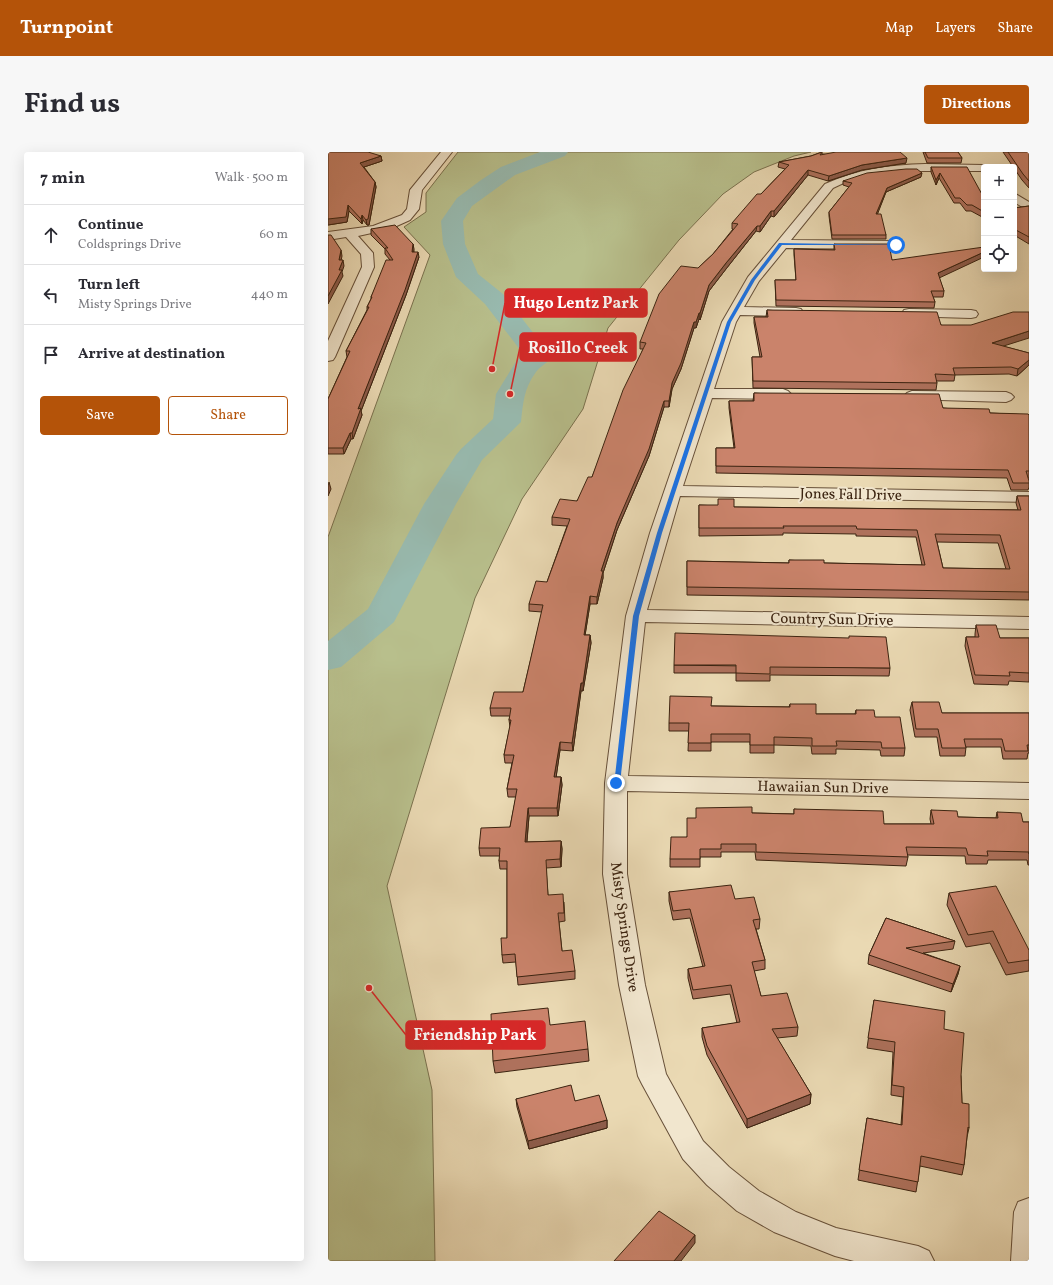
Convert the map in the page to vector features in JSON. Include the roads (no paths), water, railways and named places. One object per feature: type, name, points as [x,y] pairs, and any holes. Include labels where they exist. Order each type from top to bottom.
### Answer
[{"type":"street","points":[[328,236],[394,223],[407,217],[413,210],[415,192],[447,152]]},
{"type":"street","name":"Misty Springs Drive","points":[[918,1261],[835,1242],[785,1222],[748,1201],[718,1176],[693,1150],[652,1076],[632,985],[615,874],[616,783],[636,616],[673,491],[729,322],[753,280],[829,186],[843,179],[862,173],[887,169],[984,163]]},
{"type":"street","points":[[1017,198],[1029,208]]},
{"type":"street","points":[[328,357],[368,267],[367,254],[349,233]]},
{"type":"street","points":[[781,244],[896,245]]},
{"type":"street","points":[[735,311],[806,312]]},
{"type":"street","points":[[892,313],[971,314]]},
{"type":"street","points":[[705,393],[800,394]]},
{"type":"street","points":[[895,395],[1006,397]]},
{"type":"street","name":"Jones Fall Drive","points":[[673,491],[1029,497]]},
{"type":"street","name":"Country Sun Drive","points":[[636,616],[1029,623]]},
{"type":"street","name":"Hawaiian Sun Drive","points":[[616,783],[1029,791]]},
{"type":"street","points":[[1027,1261],[1029,1212]]},
{"type":"waterway","points":[[328,659],[382,615],[440,504],[471,455],[507,422],[510,394],[526,366],[539,357],[494,299],[468,277],[454,244],[452,221],[464,202],[488,184],[508,171],[558,152]]},
{"type":"place","name":"Hugo Lentz Park","points":[[492,369]]},
{"type":"place","name":"Rosillo Creek","points":[[510,394]]},
{"type":"place","name":"Friendship Park","points":[[369,988]]}]
